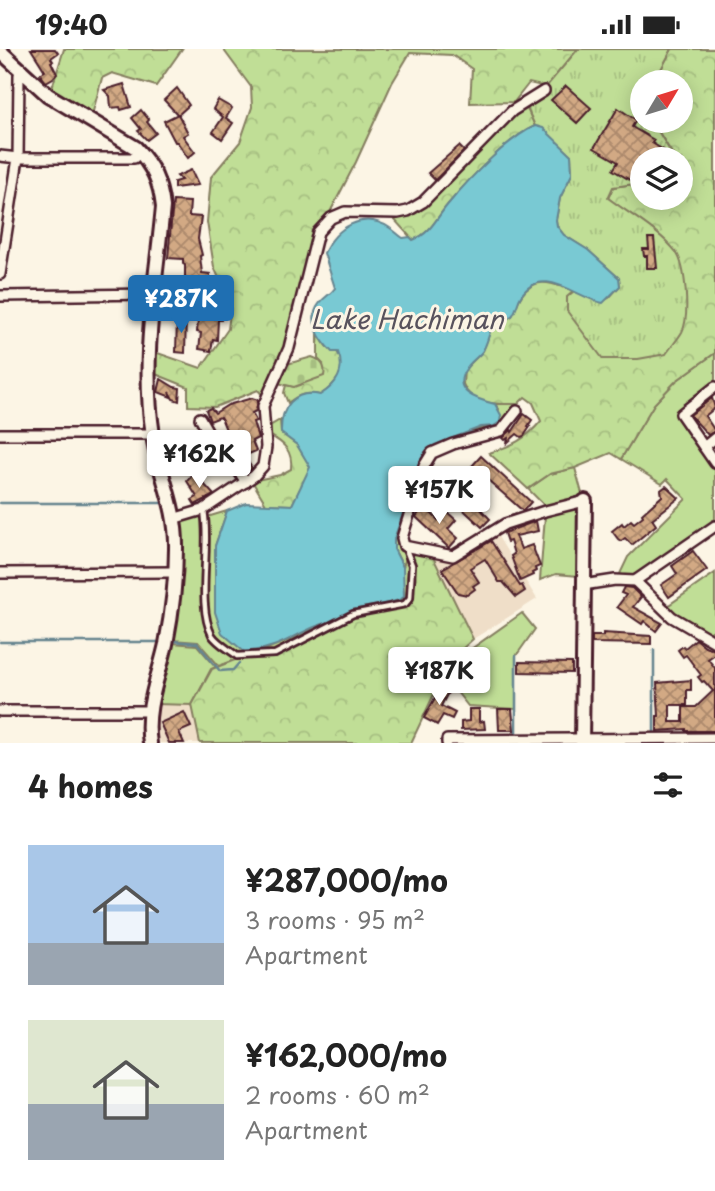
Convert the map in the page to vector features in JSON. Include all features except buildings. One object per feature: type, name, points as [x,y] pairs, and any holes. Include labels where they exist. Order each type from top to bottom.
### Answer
[{"type":"main road","points":[[0,51],[48,95],[141,152],[158,179],[163,207],[149,355],[153,434],[176,518],[175,572],[170,621],[149,711],[150,743]]},
{"type":"main road","points":[[582,741],[585,501]]},
{"type":"street","points":[[0,274],[18,158],[19,75],[22,71]]},
{"type":"street","points":[[176,518],[204,510],[246,482],[263,466],[266,447],[263,406],[289,348],[318,232],[331,218],[345,212],[408,212],[423,202],[512,111],[544,91]]},
{"type":"street","points":[[0,156],[134,158],[141,152]]},
{"type":"street","points":[[0,296],[155,295]]},
{"type":"street","points":[[715,387],[681,414],[715,463]]},
{"type":"street","points":[[517,411],[501,431],[453,444],[432,453],[425,466],[402,538],[404,546],[453,556],[505,524],[585,501]]},
{"type":"street","points":[[200,418],[216,446],[219,444],[246,482]]},
{"type":"street","points":[[0,434],[153,434]]},
{"type":"street","points":[[704,447],[715,438]]},
{"type":"street","points":[[635,582],[715,526]]},
{"type":"street","points":[[0,573],[175,572]]},
{"type":"street","points":[[583,586],[615,580],[635,582],[672,617],[715,642]]},
{"type":"street","points":[[0,711],[149,711]]},
{"type":"street","points":[[447,743],[447,740],[715,738]]},
{"type":"lane","points":[[204,510],[207,540],[206,612],[213,636],[237,656],[275,654],[353,614],[405,604],[410,598],[412,565],[404,546]]},
{"type":"shaded area","points":[[495,532],[537,599],[473,639],[432,555],[454,559]]},
{"type":"shaded area","points":[[156,704],[192,705],[200,743],[160,743],[157,731],[154,730]]},
{"type":"green space","points":[[64,49],[182,49],[156,86],[112,73],[102,78],[92,115],[51,91]]},
{"type":"green space","points":[[223,49],[578,49],[546,87],[529,83],[514,102],[470,103],[472,69],[452,55],[410,53],[392,83],[327,218],[283,355],[264,397],[258,390],[215,407],[188,406],[188,387],[153,373],[155,352],[201,368],[228,329],[231,305],[214,267],[207,222],[211,177],[240,142],[252,107],[251,87]]},
{"type":"green space","points":[[578,49],[672,49],[661,70],[630,70],[630,133],[659,133],[668,147],[630,147],[630,185],[613,187],[608,198],[662,237],[679,259],[684,280],[686,315],[682,332],[666,354],[638,359],[603,359],[567,311],[567,297],[574,291],[601,302],[620,286],[619,278],[588,250],[564,235],[557,226],[560,198],[572,174],[571,155],[535,126],[526,106]]},
{"type":"green space","points":[[672,49],[715,49],[715,353],[676,381],[654,404],[621,459],[611,453],[575,468],[550,474],[528,489],[489,453],[518,441],[541,421],[533,403],[525,397],[518,404],[479,400],[467,391],[463,384],[464,370],[483,351],[492,326],[512,316],[520,297],[534,285],[553,284],[574,291],[570,293],[676,252],[608,198],[613,187],[630,185],[630,210],[693,210],[693,147],[668,147],[659,133],[693,133],[693,70],[661,70]]},
{"type":"green space","points":[[526,106],[535,126],[490,160],[445,207],[430,229],[413,240],[393,218],[410,215],[516,111]]},
{"type":"green space","points":[[318,332],[328,348],[336,351],[341,358],[339,377],[320,395],[303,395],[288,403],[284,393],[286,385],[294,387],[323,364],[318,359]]},
{"type":"green space","points":[[715,353],[715,383],[677,414],[715,470],[715,521],[632,579],[618,578],[628,557],[686,499],[667,479],[662,484],[621,459],[654,404],[676,381]]},
{"type":"green space","points":[[312,357],[322,364],[324,376],[294,387],[278,383],[287,364]]},
{"type":"green space","points":[[495,404],[518,404],[500,429],[432,451],[400,536],[403,552],[407,556],[403,567],[394,549],[394,539],[406,495],[423,455],[445,440],[495,426],[499,409]]},
{"type":"green space","points":[[280,420],[281,433],[297,445],[311,467],[292,505],[266,504],[252,481],[280,475],[291,469],[291,457],[286,448],[269,435],[268,427]]},
{"type":"green space","points":[[575,468],[583,497],[547,508],[528,489],[550,474]]},
{"type":"green space","points":[[573,507],[577,512],[578,576],[556,574],[540,580],[545,516]]},
{"type":"green space","points":[[227,511],[215,546],[248,655],[230,650],[218,639],[207,605],[207,517]]},
{"type":"green space","points":[[197,514],[204,519],[204,612],[211,636],[238,659],[219,666],[198,642],[172,640],[181,540],[180,522]]},
{"type":"green space","points":[[409,549],[432,555],[473,639],[450,660],[411,743],[200,743],[192,705],[212,669],[248,655],[251,651],[267,649],[301,635],[352,611],[400,601],[403,591],[403,567]]},
{"type":"green space","points":[[715,573],[715,629],[707,634],[674,615],[666,607]]},
{"type":"green space","points":[[522,613],[535,629],[516,656],[516,709],[468,706],[445,677],[453,662]]},
{"type":"green space","points":[[172,643],[197,645],[216,667],[211,669],[192,705],[156,704]]},
{"type":"water","name":"Lake Hachiman","points":[[535,126],[543,128],[571,155],[572,174],[560,198],[557,226],[564,235],[588,250],[619,278],[620,286],[603,303],[560,286],[539,283],[521,296],[512,316],[492,326],[484,349],[469,364],[462,377],[462,384],[468,394],[495,404],[501,415],[500,422],[435,445],[425,452],[394,539],[394,549],[403,567],[404,597],[394,602],[352,611],[278,644],[251,651],[248,655],[222,633],[215,612],[215,546],[227,511],[246,503],[292,505],[310,467],[297,445],[281,433],[281,424],[290,402],[303,395],[320,395],[331,387],[340,372],[338,352],[332,352],[319,336],[314,317],[319,304],[335,288],[324,253],[335,236],[360,221],[380,223],[403,238],[410,237],[413,240],[420,237],[490,160]]},
{"type":"waterway","points":[[0,503],[164,503]]},
{"type":"waterway","points":[[172,641],[197,643],[220,671],[233,670],[239,663]]},
{"type":"waterway","points":[[0,642],[159,642]]},
{"type":"waterway","points":[[654,650],[654,736]]},
{"type":"waterway","points":[[516,656],[516,736]]}]
